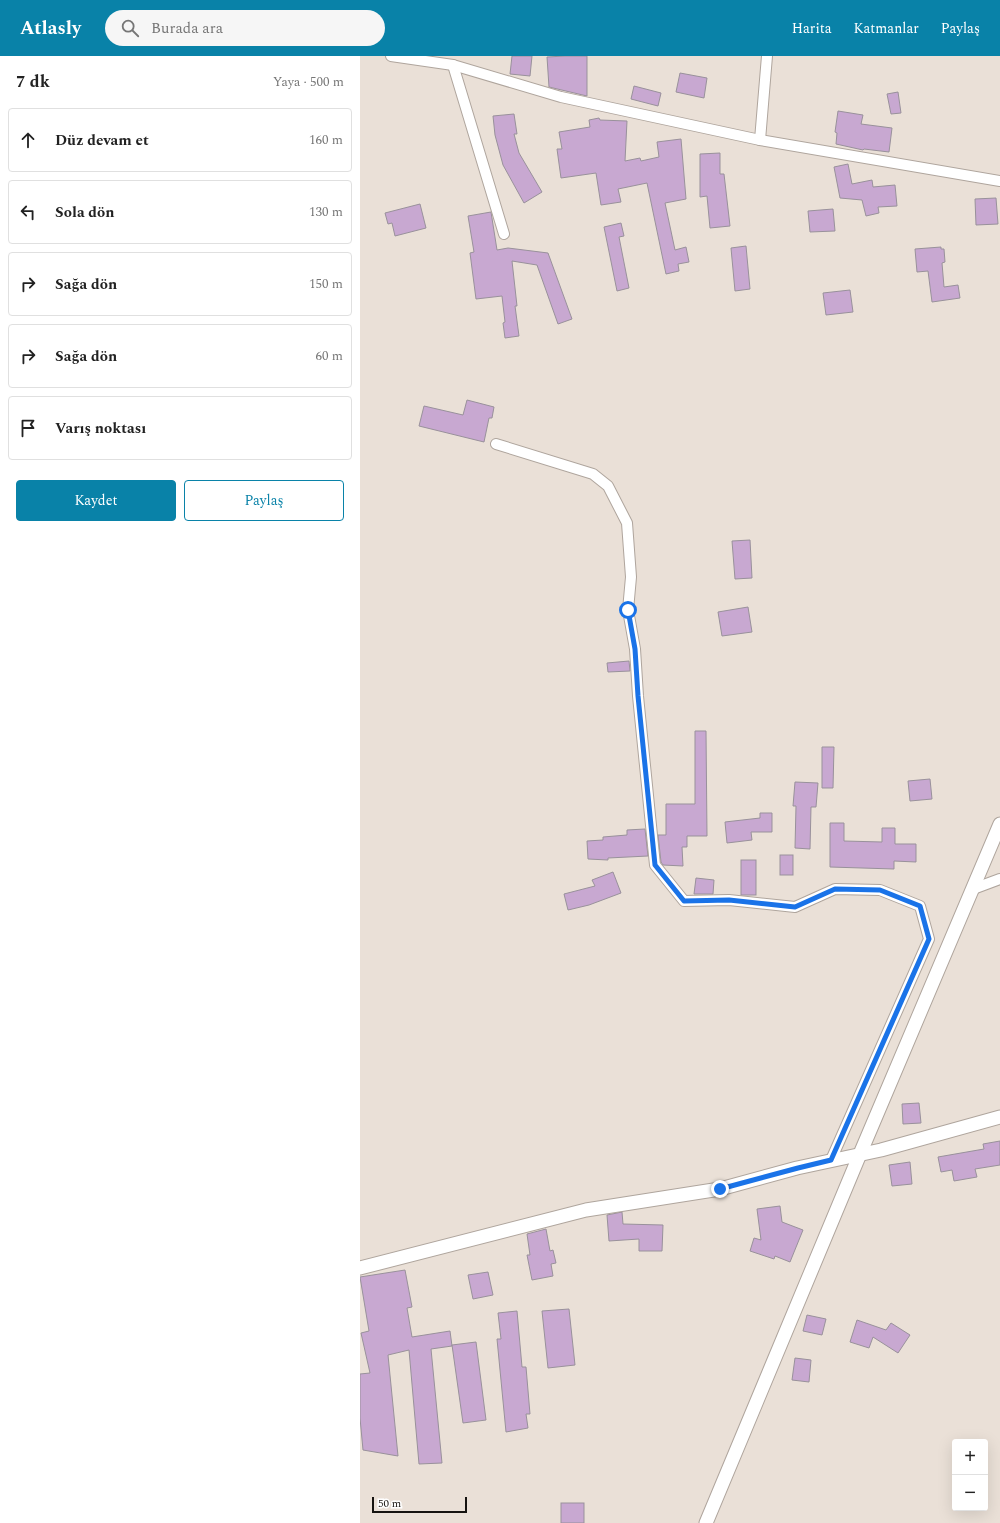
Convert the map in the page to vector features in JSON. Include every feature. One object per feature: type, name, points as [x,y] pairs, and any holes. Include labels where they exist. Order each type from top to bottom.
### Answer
[{"type":"street","points":[[391,56],[453,65],[561,96],[760,140],[1000,182]]},
{"type":"street","points":[[760,140],[767,56]]},
{"type":"street","points":[[453,65],[504,234]]},
{"type":"street","points":[[496,444],[593,474],[608,486],[627,523],[631,577],[628,610],[635,649],[638,696],[655,865],[684,901],[729,900],[795,907],[835,889],[880,890],[920,906],[929,939],[831,1160]]},
{"type":"street","points":[[706,1523],[1000,824]]},
{"type":"street","points":[[973,889],[1000,879]]},
{"type":"street","points":[[360,1268],[586,1210],[720,1189],[831,1160],[881,1150],[1000,1117]]},
{"type":"building","points":[[512,56],[532,56],[530,76],[510,74]]},
{"type":"building","points":[[587,56],[587,96],[549,87],[547,57]]},
{"type":"building","points":[[680,73],[707,78],[704,98],[676,92]]},
{"type":"building","points":[[634,86],[661,93],[658,106],[631,99]]},
{"type":"building","points":[[898,92],[901,113],[891,114],[887,94]]},
{"type":"building","points":[[838,111],[863,115],[861,124],[892,128],[889,152],[863,150],[836,144],[837,133],[835,132]]},
{"type":"building","points":[[514,114],[517,134],[514,134],[519,153],[542,192],[524,203],[503,165],[495,135],[493,116]]},
{"type":"building","points":[[599,118],[600,120],[627,121],[625,161],[640,158],[641,161],[659,157],[657,142],[681,139],[686,199],[665,203],[675,250],[686,247],[689,262],[678,264],[679,271],[666,274],[647,183],[618,189],[621,202],[601,205],[596,173],[561,178],[557,149],[562,149],[559,132],[590,127],[589,120]]},
{"type":"building","points":[[720,153],[720,174],[724,174],[730,226],[710,228],[707,196],[700,197],[700,154]]},
{"type":"building","points":[[848,164],[852,184],[872,180],[873,187],[895,185],[897,206],[878,207],[879,213],[866,216],[862,200],[840,198],[834,167]]},
{"type":"building","points":[[996,198],[998,224],[976,225],[975,199]]},
{"type":"building","points":[[420,204],[426,228],[395,236],[392,223],[388,224],[385,213]]},
{"type":"building","points":[[833,209],[835,231],[810,232],[808,211]]},
{"type":"building","points":[[491,212],[497,250],[508,248],[548,253],[572,319],[558,324],[537,265],[512,261],[519,336],[505,338],[502,296],[476,299],[470,253],[474,252],[468,216]]},
{"type":"building","points":[[621,223],[624,236],[619,237],[629,288],[617,291],[604,227]]},
{"type":"building","points":[[746,246],[750,289],[735,291],[731,248]]},
{"type":"building","points":[[941,247],[941,249],[944,249],[945,262],[942,263],[944,287],[958,285],[960,298],[932,302],[928,271],[917,272],[915,249]]},
{"type":"building","points":[[850,290],[853,312],[826,315],[823,293]]},
{"type":"building","points":[[467,400],[494,407],[492,418],[489,418],[484,442],[419,426],[424,406],[463,415]]},
{"type":"building","points":[[750,540],[752,578],[735,579],[732,541]]},
{"type":"building","points":[[748,607],[752,632],[722,636],[718,612]]},
{"type":"building","points":[[629,661],[630,671],[608,672],[607,663]]},
{"type":"building","points":[[695,731],[706,731],[707,836],[687,836],[687,847],[682,847],[683,866],[663,865],[661,862],[658,835],[666,835],[666,804],[695,804]]},
{"type":"building","points":[[822,747],[834,747],[833,788],[822,788]]},
{"type":"building","points":[[930,779],[932,799],[910,801],[908,781]]},
{"type":"building","points":[[795,782],[818,783],[816,807],[811,807],[810,849],[795,848],[796,806],[793,806]]},
{"type":"building","points":[[760,813],[772,813],[772,832],[751,832],[752,840],[727,843],[725,822],[760,818]]},
{"type":"building","points":[[830,823],[844,823],[844,841],[882,842],[882,828],[895,828],[895,844],[916,844],[916,862],[894,861],[894,869],[830,867]]},
{"type":"building","points":[[645,829],[648,856],[608,858],[608,860],[588,859],[587,841],[603,840],[603,837],[627,835],[627,830]]},
{"type":"building","points":[[780,855],[793,855],[793,875],[780,875]]},
{"type":"building","points":[[741,860],[756,860],[756,895],[741,895]]},
{"type":"building","points":[[613,872],[621,893],[589,905],[568,910],[564,894],[595,886],[592,880]]},
{"type":"building","points":[[696,878],[714,880],[713,894],[694,894]]},
{"type":"building","points":[[919,1103],[921,1123],[903,1124],[902,1104]]},
{"type":"building","points":[[1000,1141],[1000,1165],[975,1169],[977,1177],[954,1181],[952,1170],[941,1172],[938,1157],[984,1149],[983,1144]]},
{"type":"building","points":[[910,1162],[912,1184],[892,1186],[889,1165]]},
{"type":"building","points":[[780,1206],[782,1222],[803,1230],[790,1262],[775,1256],[774,1259],[750,1251],[754,1238],[761,1240],[757,1209]]},
{"type":"building","points":[[622,1212],[623,1224],[663,1225],[662,1251],[639,1251],[639,1239],[609,1241],[607,1215]]},
{"type":"building","points":[[546,1229],[550,1251],[553,1250],[556,1263],[551,1264],[553,1276],[532,1280],[527,1255],[530,1255],[527,1234]]},
{"type":"building","points":[[405,1270],[412,1307],[407,1308],[412,1337],[450,1331],[452,1346],[431,1349],[442,1463],[419,1464],[409,1350],[388,1355],[398,1456],[363,1450],[360,1418],[360,1374],[370,1373],[361,1333],[369,1331],[360,1277]]},
{"type":"building","points":[[488,1272],[493,1295],[473,1299],[468,1275]]},
{"type":"building","points":[[569,1309],[575,1365],[548,1368],[542,1311]]},
{"type":"building","points":[[517,1311],[522,1367],[526,1367],[530,1414],[526,1414],[528,1428],[506,1432],[497,1339],[501,1339],[498,1313]]},
{"type":"building","points":[[807,1315],[826,1319],[822,1335],[803,1331]]},
{"type":"building","points":[[857,1320],[886,1330],[891,1323],[910,1335],[898,1353],[873,1337],[869,1348],[850,1342]]},
{"type":"building","points":[[476,1342],[486,1420],[463,1423],[452,1345]]},
{"type":"building","points":[[795,1358],[811,1360],[809,1382],[792,1380]]},
{"type":"building","points":[[561,1503],[584,1503],[584,1523],[561,1523]]},
{"type":"route","points":[[628,610],[635,649],[638,696],[655,865],[684,901],[729,900],[795,907],[835,889],[880,890],[920,906],[929,939],[831,1160],[720,1189]]}]
